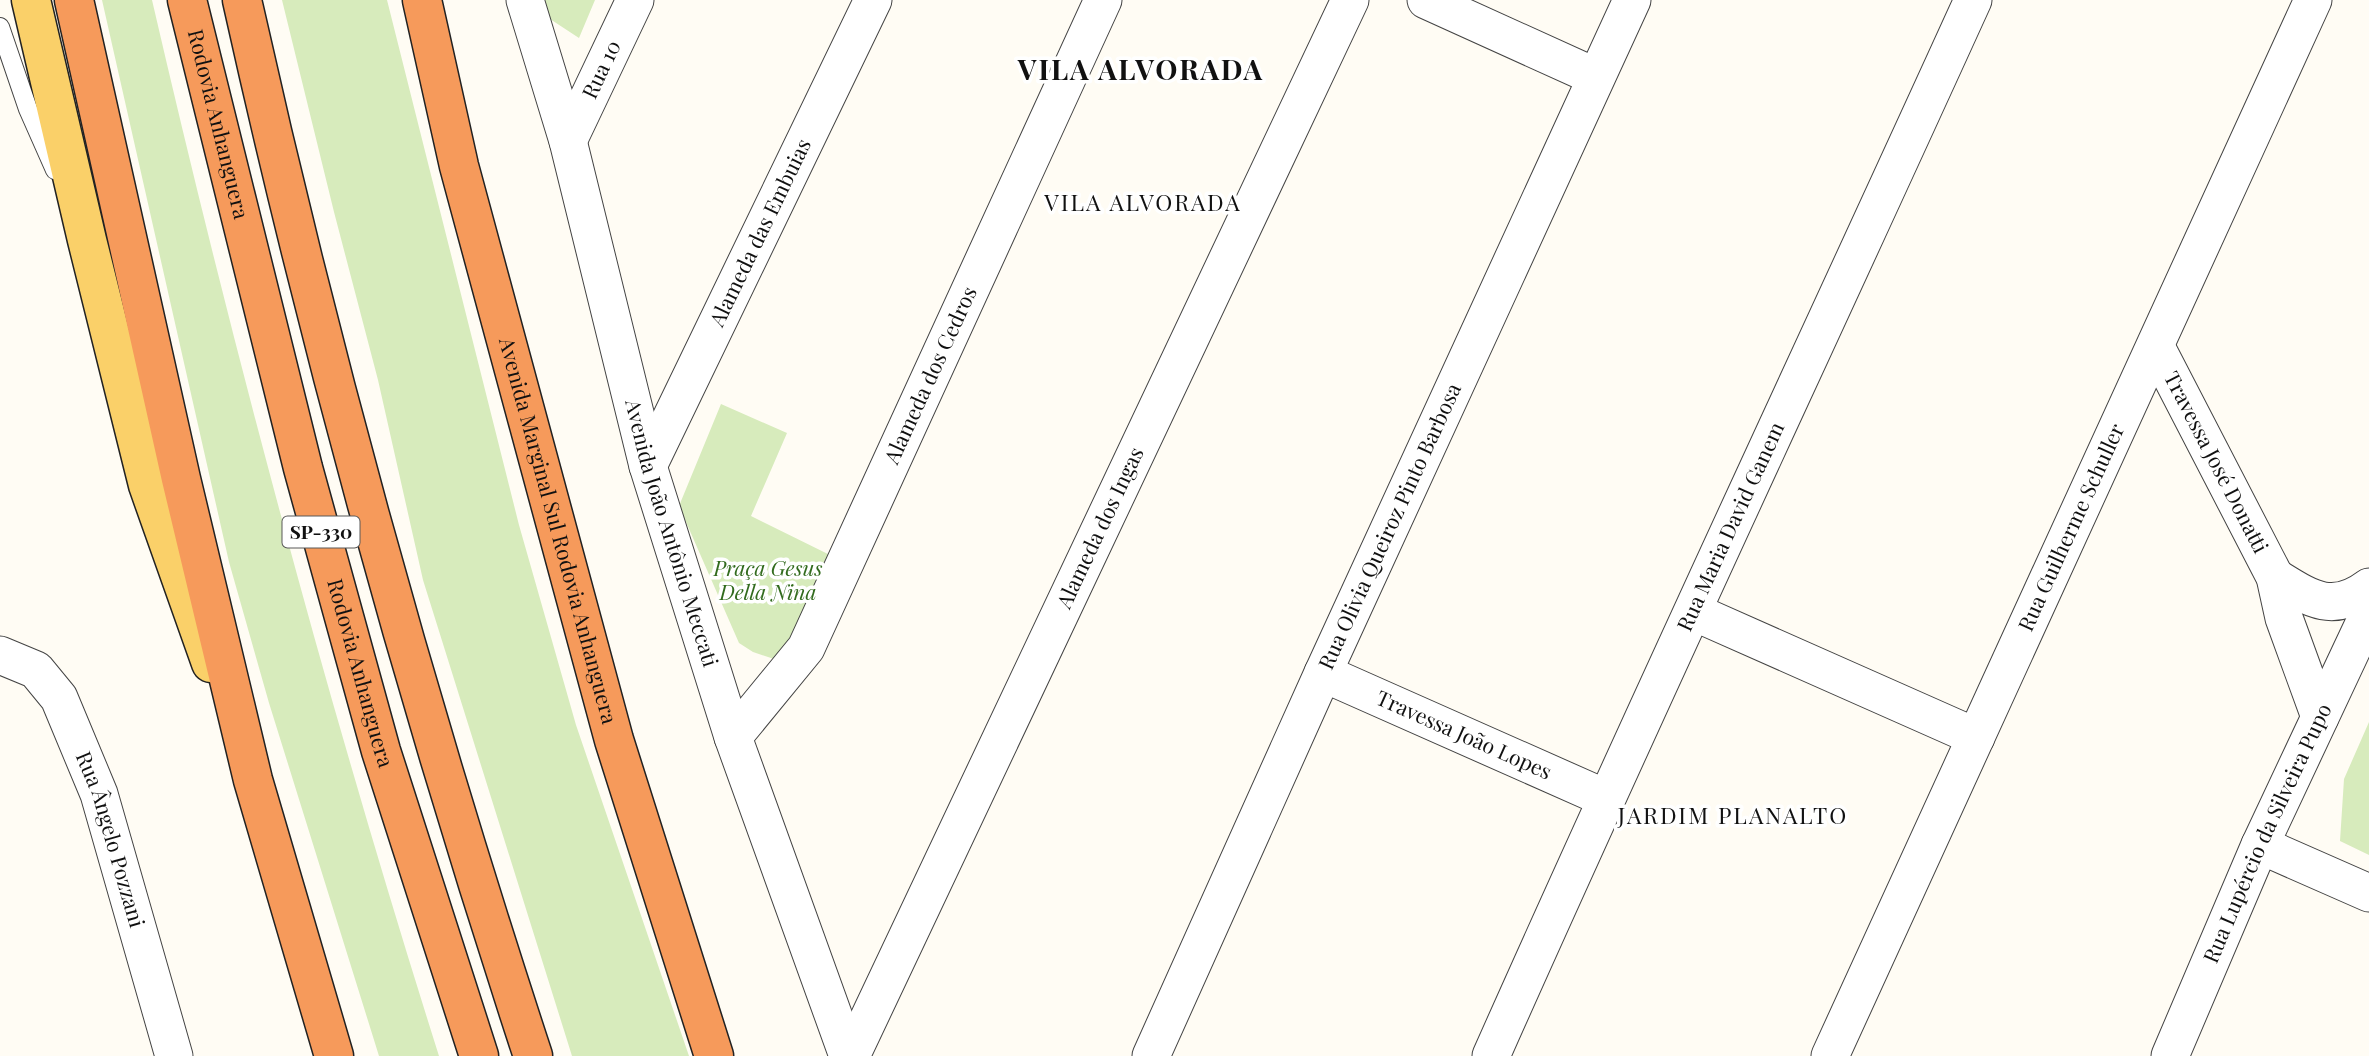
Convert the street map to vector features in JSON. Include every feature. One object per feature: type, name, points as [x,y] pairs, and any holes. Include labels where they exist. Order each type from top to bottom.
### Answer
[{"type":"highway","points":[[74,0],[181,479],[253,780],[334,1056]]},
{"type":"highway","name":"Rodovia Anhanguera","points":[[187,0],[303,468],[381,751],[480,1056]]},
{"type":"highway","name":"SP-330","points":[[242,0],[277,160],[429,727],[533,1056]]},
{"type":"highway","name":"Avenida Marginal Sul Rodovia Anhanguera","points":[[422,0],[459,166],[614,740],[713,1056]]},
{"type":"main road","points":[[31,0],[148,485],[253,780]]},
{"type":"street","name":"Avenida João Antônio Meccati","points":[[524,0],[568,141],[648,466],[733,737],[850,1056]]},
{"type":"street","name":"Rua 10","points":[[568,141],[635,0]]},
{"type":"street","name":"Alameda das Embuias","points":[[648,466],[873,0]]},
{"type":"street","name":"Alameda dos Cedros","points":[[733,737],[806,648],[1103,0]]},
{"type":"street","name":"Alameda dos Ingas","points":[[850,1056],[1350,0]]},
{"type":"street","points":[[1426,0],[1596,78]]},
{"type":"street","name":"Rua Olivia Queiroz Pinto Barbosa","points":[[1151,1056],[1323,673],[1632,0]]},
{"type":"street","name":"Rua Maria David Ganem","points":[[1491,1056],[1605,798],[1694,612],[1973,0]]},
{"type":"street","name":"Rua Guilherme Schuller","points":[[1830,1056],[2314,0]]},
{"type":"street","name":"Travessa José Donatti","points":[[2156,347],[2275,577],[2284,618],[2320,717]]},
{"type":"street","name":"Travessa José Donatti","points":[[2275,577],[2309,598],[2332,603],[2354,598],[2369,587]]},
{"type":"street","points":[[1694,612],[1976,737]]},
{"type":"street","name":"Rua Lupércio da Silveira Pupo","points":[[2170,1056],[2260,845],[2369,613]]},
{"type":"street","name":"Rua Ângelo Pozzani","points":[[0,655],[36,670],[59,698],[99,794],[174,1056]]},
{"type":"street","name":"Travessa João Lopes","points":[[1323,673],[1605,798]]},
{"type":"street","points":[[2260,845],[2369,893]]},
{"type":"lane","points":[[0,27],[28,109],[87,240]]},
{"type":"green space","points":[[102,0],[152,0],[216,266],[285,531],[359,794],[439,1056],[379,1056],[269,703],[229,562]]},
{"type":"green space","points":[[282,0],[387,0],[519,525],[576,725],[689,1056],[572,1056],[423,580],[378,380]]},
{"type":"green space","points":[[545,0],[595,0],[579,38],[550,19]]},
{"type":"green space","name":"Praça Gesus Della Nina","points":[[721,404],[787,433],[751,516],[834,557],[780,661],[753,652],[739,643],[679,506]]},
{"type":"green space","points":[[2369,722],[2369,855],[2340,841],[2344,779]]},
{"type":"district","name":"VILA ALVORADA","points":[[1141,70]]},
{"type":"district","name":"VILA ALVORADA","points":[[1143,203]]},
{"type":"district","name":"JARDIM PLANALTO","points":[[1733,816]]}]
